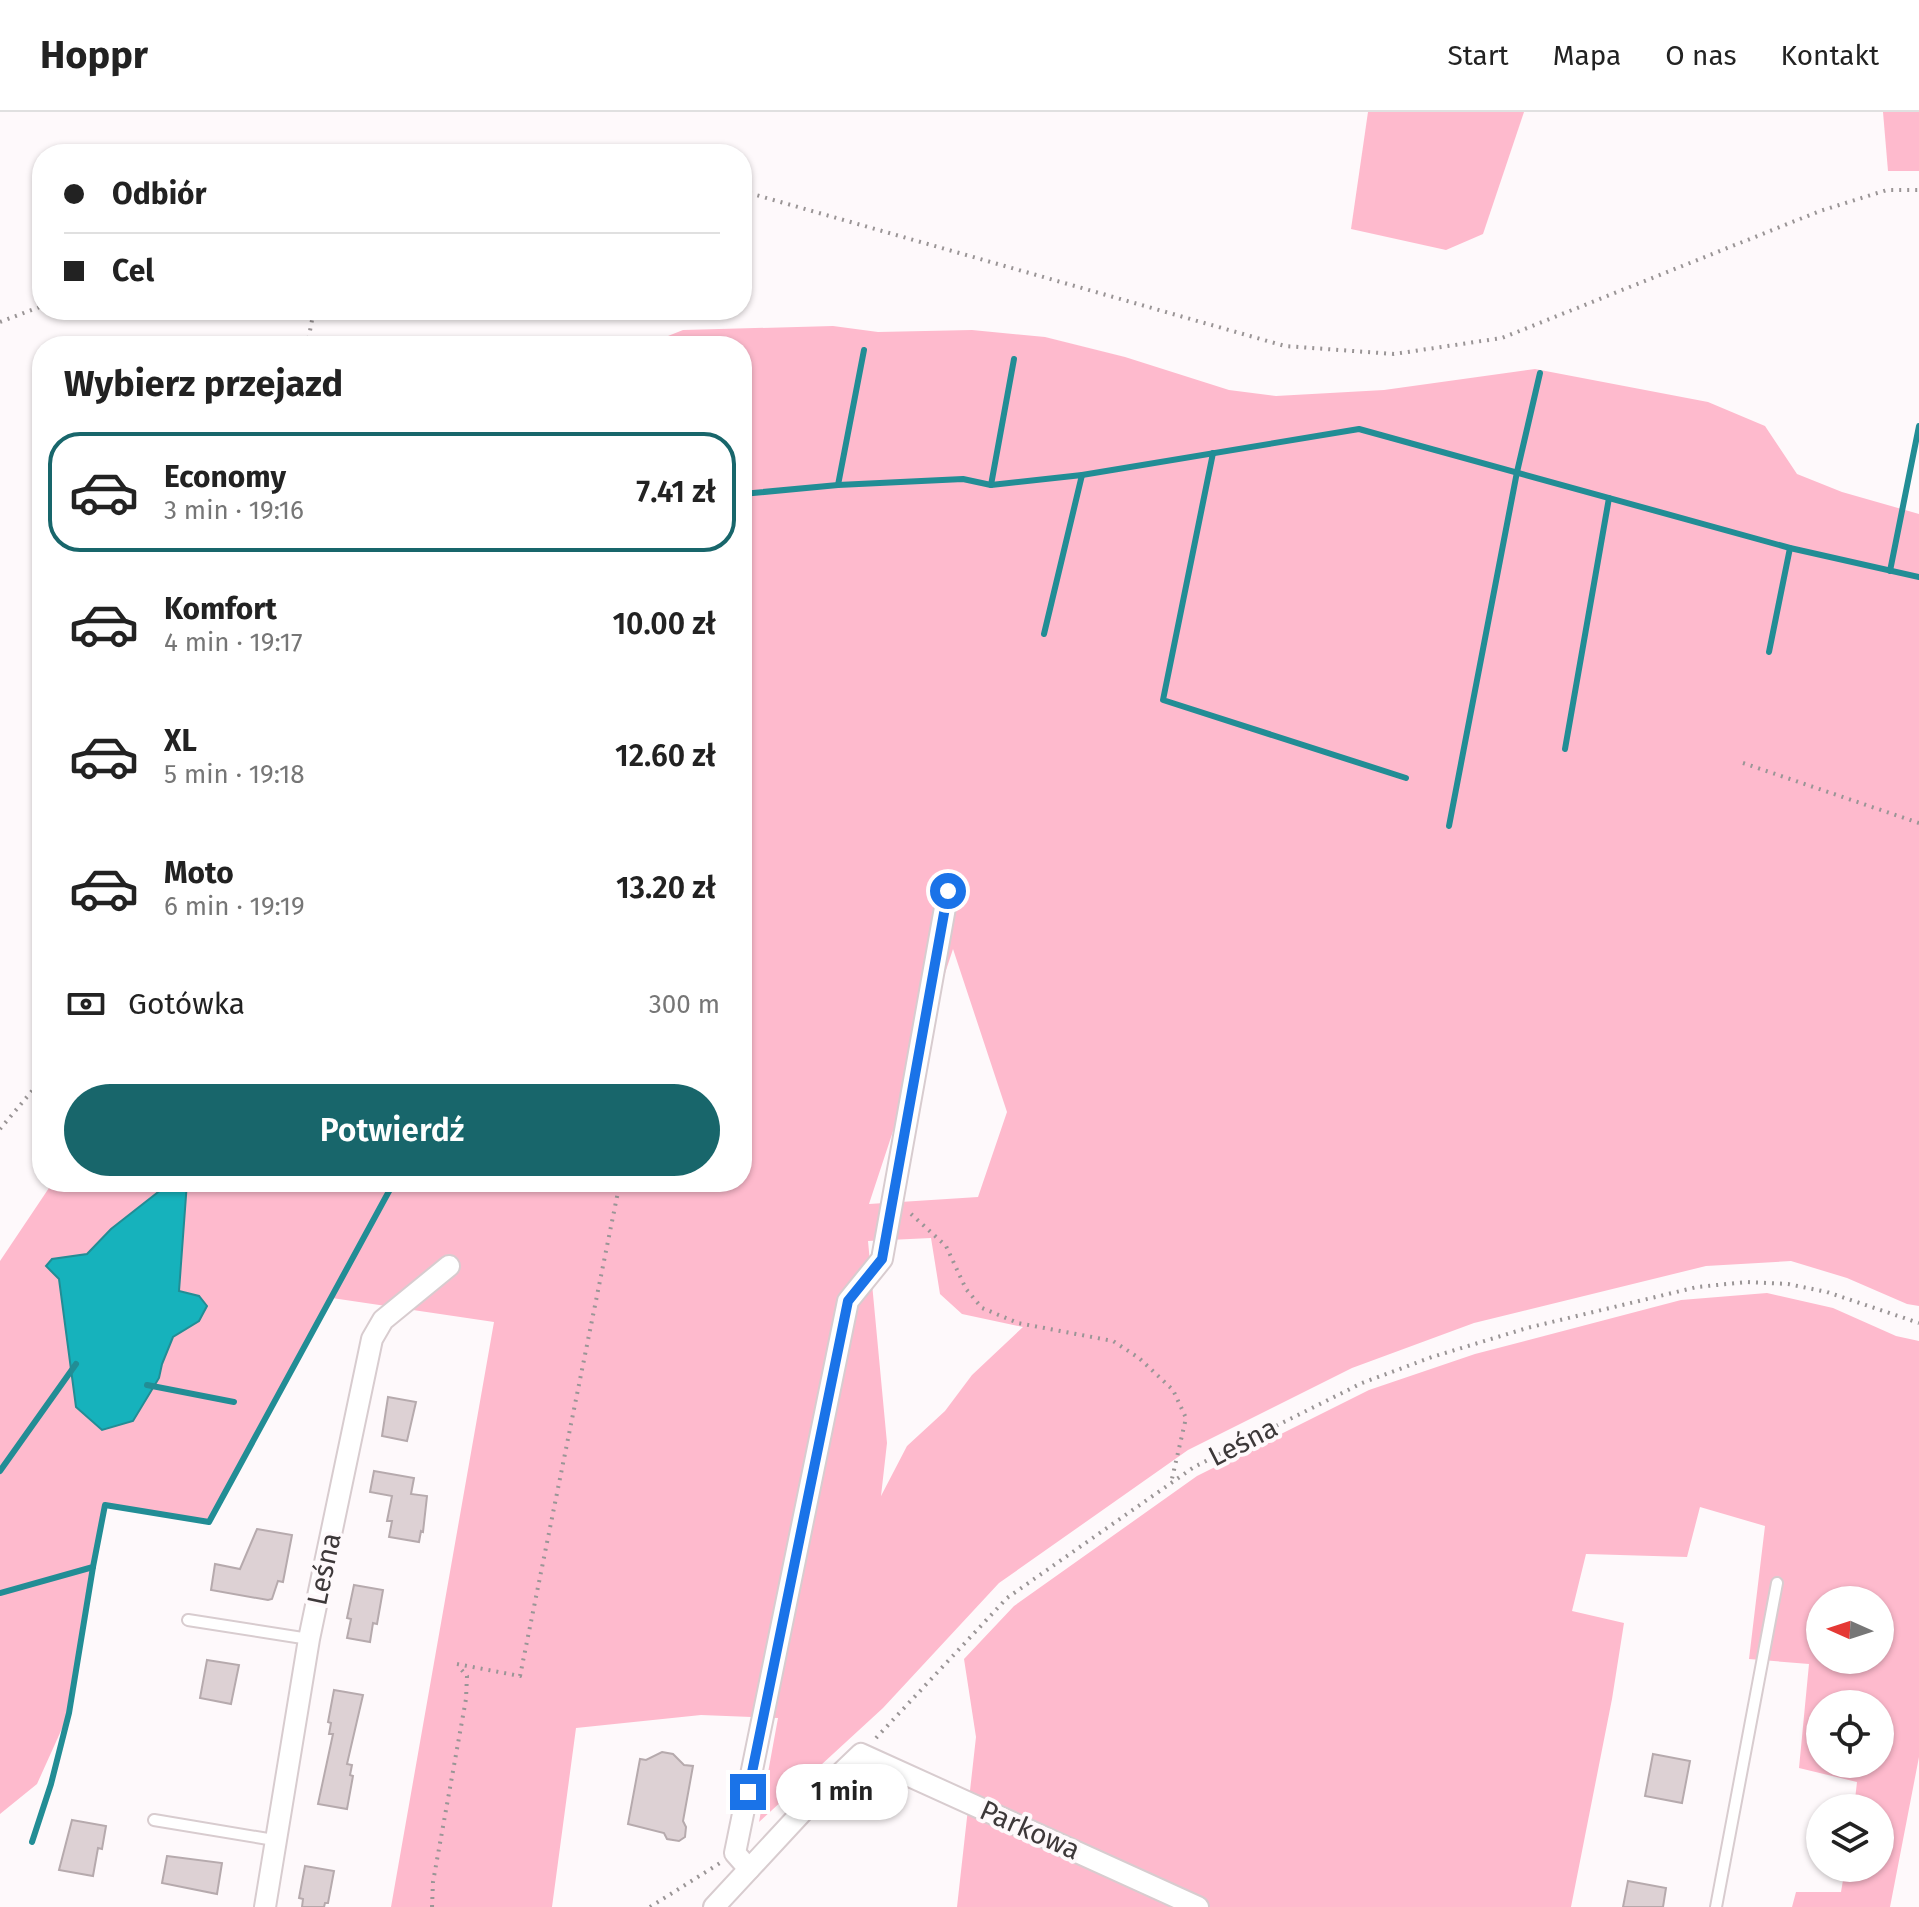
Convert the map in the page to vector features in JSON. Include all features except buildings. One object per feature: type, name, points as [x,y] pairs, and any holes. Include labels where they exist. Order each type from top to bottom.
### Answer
[{"type":"street","points":[[742,1861],[848,1301],[882,1259],[948,891]]},
{"type":"street","name":"Leśna","points":[[265,1907],[309,1639],[372,1339],[383,1320],[449,1266]]},
{"type":"street","points":[[714,1907],[742,1861],[861,1754]]},
{"type":"street","name":"Parkowa","points":[[861,1754],[1198,1907]]},
{"type":"lane","points":[[1716,1907],[1777,1583]]},
{"type":"lane","points":[[188,1620],[309,1639]]},
{"type":"lane","points":[[154,1820],[274,1840]]},
{"type":"path","points":[[752,194],[1285,346],[1394,354],[1502,338],[1820,211],[1887,190],[1919,190]]},
{"type":"path","points":[[0,322],[32,310]]},
{"type":"path","points":[[1743,763],[1919,823]]},
{"type":"path","points":[[0,1129],[32,1091]]},
{"type":"path","points":[[432,1907],[433,1882],[466,1699],[467,1676],[457,1664],[520,1676],[618,1192]]},
{"type":"path","points":[[909,1211],[946,1246],[966,1289],[982,1308],[1018,1323],[1113,1341],[1139,1358],[1173,1390],[1186,1418],[1171,1483]]},
{"type":"path","name":"Leśna","points":[[861,1754],[1007,1598],[1194,1467],[1362,1383],[1432,1357],[1527,1328],[1697,1287],[1747,1282],[1788,1284],[1827,1292],[1919,1323]]},
{"type":"path","points":[[650,1907],[742,1861]]},
{"type":"shaded area","points":[[1368,112],[1524,112],[1483,234],[1446,250],[1351,229]]},
{"type":"shaded area","points":[[1883,112],[1919,112],[1919,171],[1888,171]]},
{"type":"shaded area","points":[[833,326],[878,332],[972,330],[1045,337],[1125,357],[1229,390],[1276,396],[1384,390],[1535,369],[1708,402],[1765,426],[1797,474],[1842,492],[1919,514],[1919,1306],[1907,1304],[1847,1278],[1791,1261],[1706,1266],[1474,1323],[1352,1368],[1188,1450],[999,1583],[883,1708],[759,1822],[778,1718],[701,1715],[576,1728],[552,1907],[391,1907],[494,1322],[332,1298],[209,1522],[105,1506],[69,1713],[37,1784],[0,1814],[0,1261],[46,1192],[752,1192],[752,336],[668,336],[683,330]],"holes":[[[953,949],[1007,1112],[978,1197],[869,1204]],[[931,1238],[940,1294],[962,1314],[1023,1327],[972,1375],[945,1411],[907,1446],[881,1496],[887,1443],[868,1241]]]},
{"type":"shaded area","points":[[1767,1293],[1833,1308],[1896,1336],[1919,1341],[1919,1757],[1890,1907],[1792,1907],[1796,1892],[1841,1892],[1843,1882],[1894,1882],[1894,1794],[1856,1794],[1857,1782],[1840,1778],[1894,1778],[1894,1690],[1806,1690],[1808,1674],[1894,1674],[1894,1586],[1806,1586],[1806,1664],[1749,1659],[1765,1526],[1700,1507],[1687,1557],[1586,1554],[1572,1611],[1624,1623],[1571,1907],[957,1907],[976,1737],[964,1659],[1014,1606],[1197,1476],[1369,1390],[1475,1354],[1681,1300]]},
{"type":"shaded area","points":[[1806,1695],[1806,1770],[1799,1768]]},
{"type":"water","points":[[158,1192],[186,1192],[179,1291],[199,1296],[207,1306],[199,1321],[173,1337],[159,1378],[133,1421],[102,1430],[76,1407],[59,1279],[46,1266],[52,1259],[87,1254],[111,1229]]},
{"type":"waterway","points":[[838,485],[864,350]]},
{"type":"waterway","points":[[991,485],[1014,359]]},
{"type":"waterway","points":[[1449,826],[1517,472],[1540,373]]},
{"type":"waterway","points":[[1890,571],[1919,426]]},
{"type":"waterway","points":[[752,493],[963,479],[991,485],[1082,475],[1359,429],[1790,548],[1919,577]]},
{"type":"waterway","points":[[1213,453],[1163,700],[1406,778]]},
{"type":"waterway","points":[[1044,634],[1082,475]]},
{"type":"waterway","points":[[1565,749],[1609,498]]},
{"type":"waterway","points":[[1769,652],[1790,548]]},
{"type":"waterway","points":[[0,1593],[93,1567],[105,1505],[209,1522],[389,1192]]},
{"type":"waterway","points":[[0,1471],[76,1364]]},
{"type":"waterway","points":[[147,1385],[234,1402]]},
{"type":"waterway","points":[[32,1842],[69,1713],[93,1567]]},
{"type":"route","points":[[748,1792],[848,1301],[882,1259],[948,891]]}]
